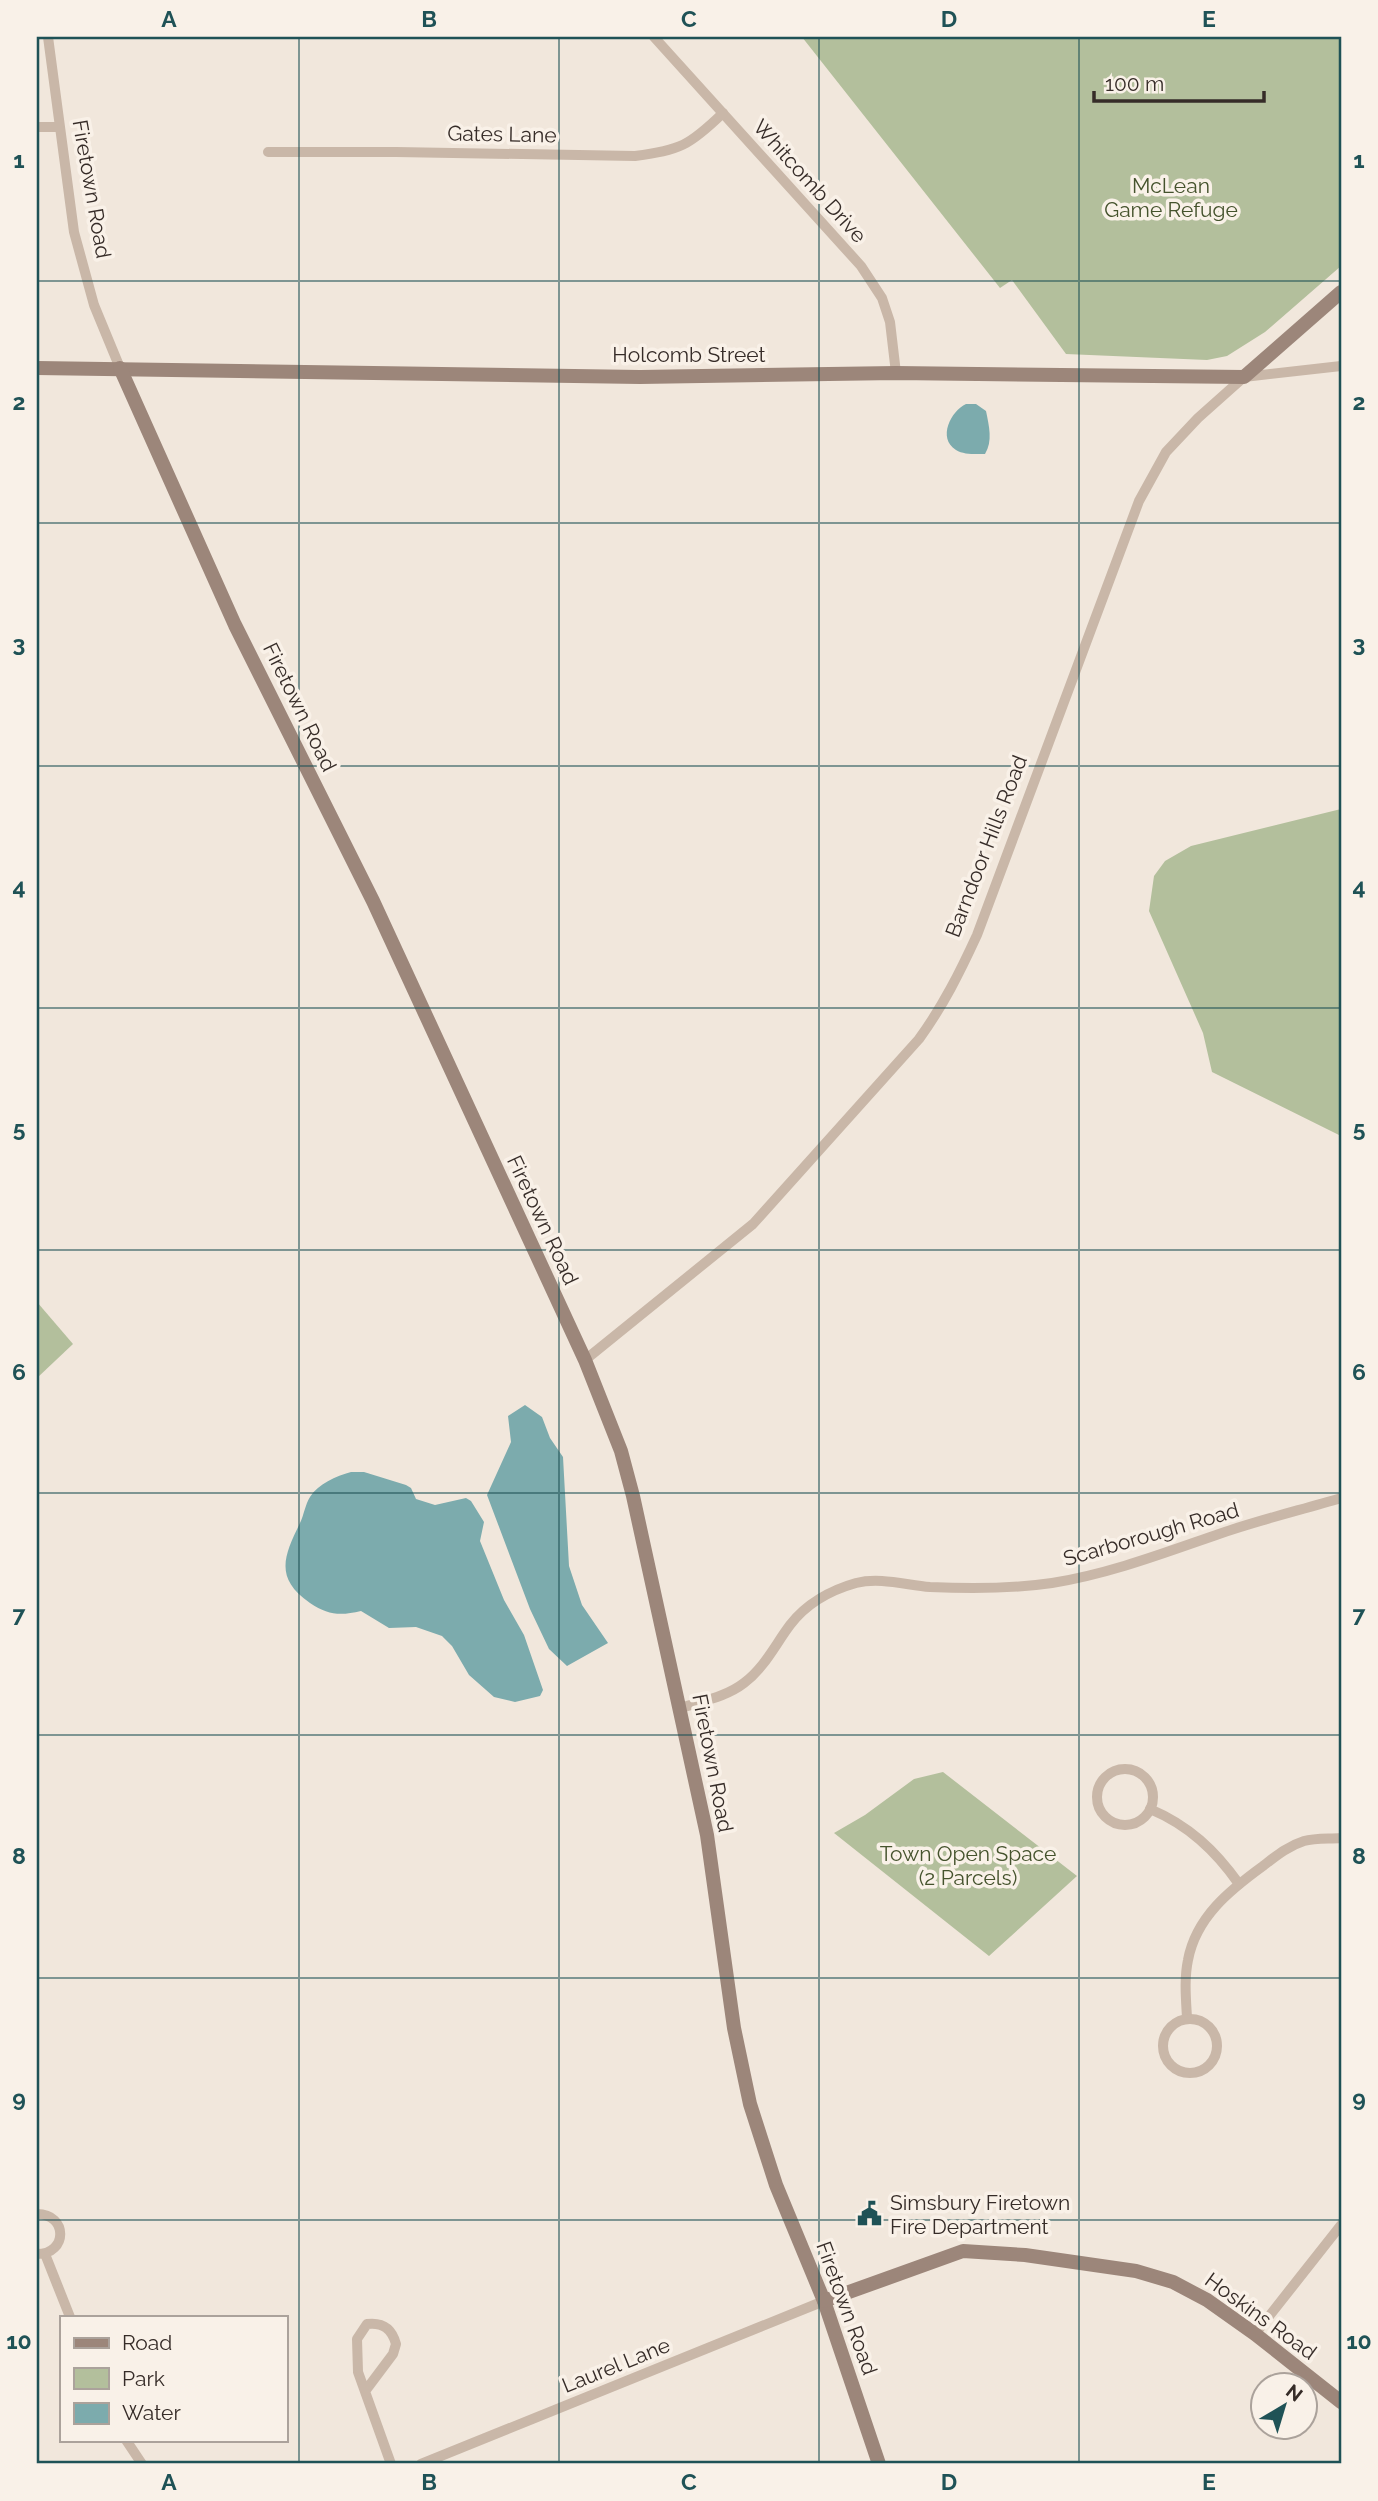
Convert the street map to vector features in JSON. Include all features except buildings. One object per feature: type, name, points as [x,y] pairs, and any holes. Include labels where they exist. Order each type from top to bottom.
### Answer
[{"type":"street","name":"Firetown Road","points":[[48,37],[74,232],[94,305],[235,625],[373,901],[585,1360],[621,1451],[681,1708],[706,1835],[734,2028],[750,2104],[776,2185],[824,2301],[879,2464]]},
{"type":"street","name":"Whitcomb Drive","points":[[654,37],[861,266],[882,298],[890,322],[895,373]]},
{"type":"street","name":"Gates Lane","points":[[268,152],[635,156],[672,151],[691,141],[723,113]]},
{"type":"street","points":[[37,127],[59,127]]},
{"type":"street","name":"Barndoor Hills Road","points":[[585,1360],[753,1224],[919,1039],[938,1013],[955,984],[977,934],[1139,501],[1166,452],[1198,418],[1341,292]]},
{"type":"street","name":"Holcomb Street","points":[[37,368],[640,377],[895,373],[1244,377],[1341,366]]},
{"type":"street","name":"Scarborough Road","points":[[681,1708],[719,1696],[746,1682],[769,1657],[800,1614],[828,1594],[860,1582],[983,1589],[1053,1583],[1169,1552],[1221,1533],[1341,1498]]},
{"type":"street","points":[[1119,1770],[1136,1772],[1149,1783],[1152,1791],[1150,1809],[1137,1822],[1128,1825],[1110,1821],[1098,1806],[1099,1787],[1111,1773],[1119,1770]]},
{"type":"street","points":[[1150,1809],[1189,1829],[1208,1846],[1239,1884]]},
{"type":"street","points":[[1187,2018],[1185,1976],[1188,1957],[1210,1912],[1239,1884],[1286,1848],[1306,1841],[1341,1838]]},
{"type":"street","points":[[1187,2018],[1205,2023],[1216,2038],[1215,2057],[1210,2065],[1194,2073],[1177,2070],[1165,2057],[1163,2049],[1166,2032],[1179,2020],[1187,2018]]},
{"type":"street","points":[[37,2214],[53,2218],[60,2229],[59,2241],[51,2251],[41,2254],[70,2316]]},
{"type":"street","points":[[1255,2334],[1341,2225]]},
{"type":"street","name":"Hoskins Road","points":[[824,2301],[963,2251],[1025,2255],[1136,2271],[1173,2282],[1207,2300],[1341,2402]]},
{"type":"street","name":"Laurel Lane","points":[[421,2464],[824,2301]]},
{"type":"street","points":[[366,2390],[393,2354],[396,2344],[390,2331],[374,2323],[367,2324],[360,2331],[356,2346],[358,2372],[391,2464]]},
{"type":"street","points":[[127,2442],[142,2464]]},
{"type":"green space","name":"McLean Game Refuge","points":[[802,37],[1341,37],[1341,266],[1265,332],[1227,356],[1207,360],[1066,354],[1012,280],[1000,288]]},
{"type":"green space","points":[[1341,809],[1341,1136],[1212,1072],[1203,1033],[1149,911],[1154,876],[1165,861],[1191,846]]},
{"type":"green space","points":[[37,1302],[73,1344],[37,1378]]},
{"type":"green space","name":"Town Open Space (2 Parcels)","points":[[943,1772],[1077,1876],[989,1956],[834,1833],[865,1815],[914,1779]]},
{"type":"water","points":[[966,404],[976,404],[986,411],[990,439],[985,454],[959,452],[947,439],[951,418]]},
{"type":"water","points":[[525,1405],[542,1417],[550,1438],[563,1457],[569,1566],[582,1605],[608,1643],[567,1666],[549,1649],[530,1609],[487,1495],[511,1442],[508,1416]]},
{"type":"water","points":[[351,1472],[364,1472],[406,1485],[411,1488],[416,1499],[435,1505],[466,1498],[471,1501],[484,1522],[480,1541],[504,1600],[524,1635],[543,1690],[540,1696],[515,1702],[494,1697],[469,1675],[452,1646],[442,1636],[416,1627],[389,1628],[361,1611],[347,1614],[329,1612],[310,1603],[291,1585],[287,1575],[287,1556],[310,1497],[323,1484]]},
{"type":"place","name":"Simsbury Firetown Fire Department","points":[[870,2214]]}]
